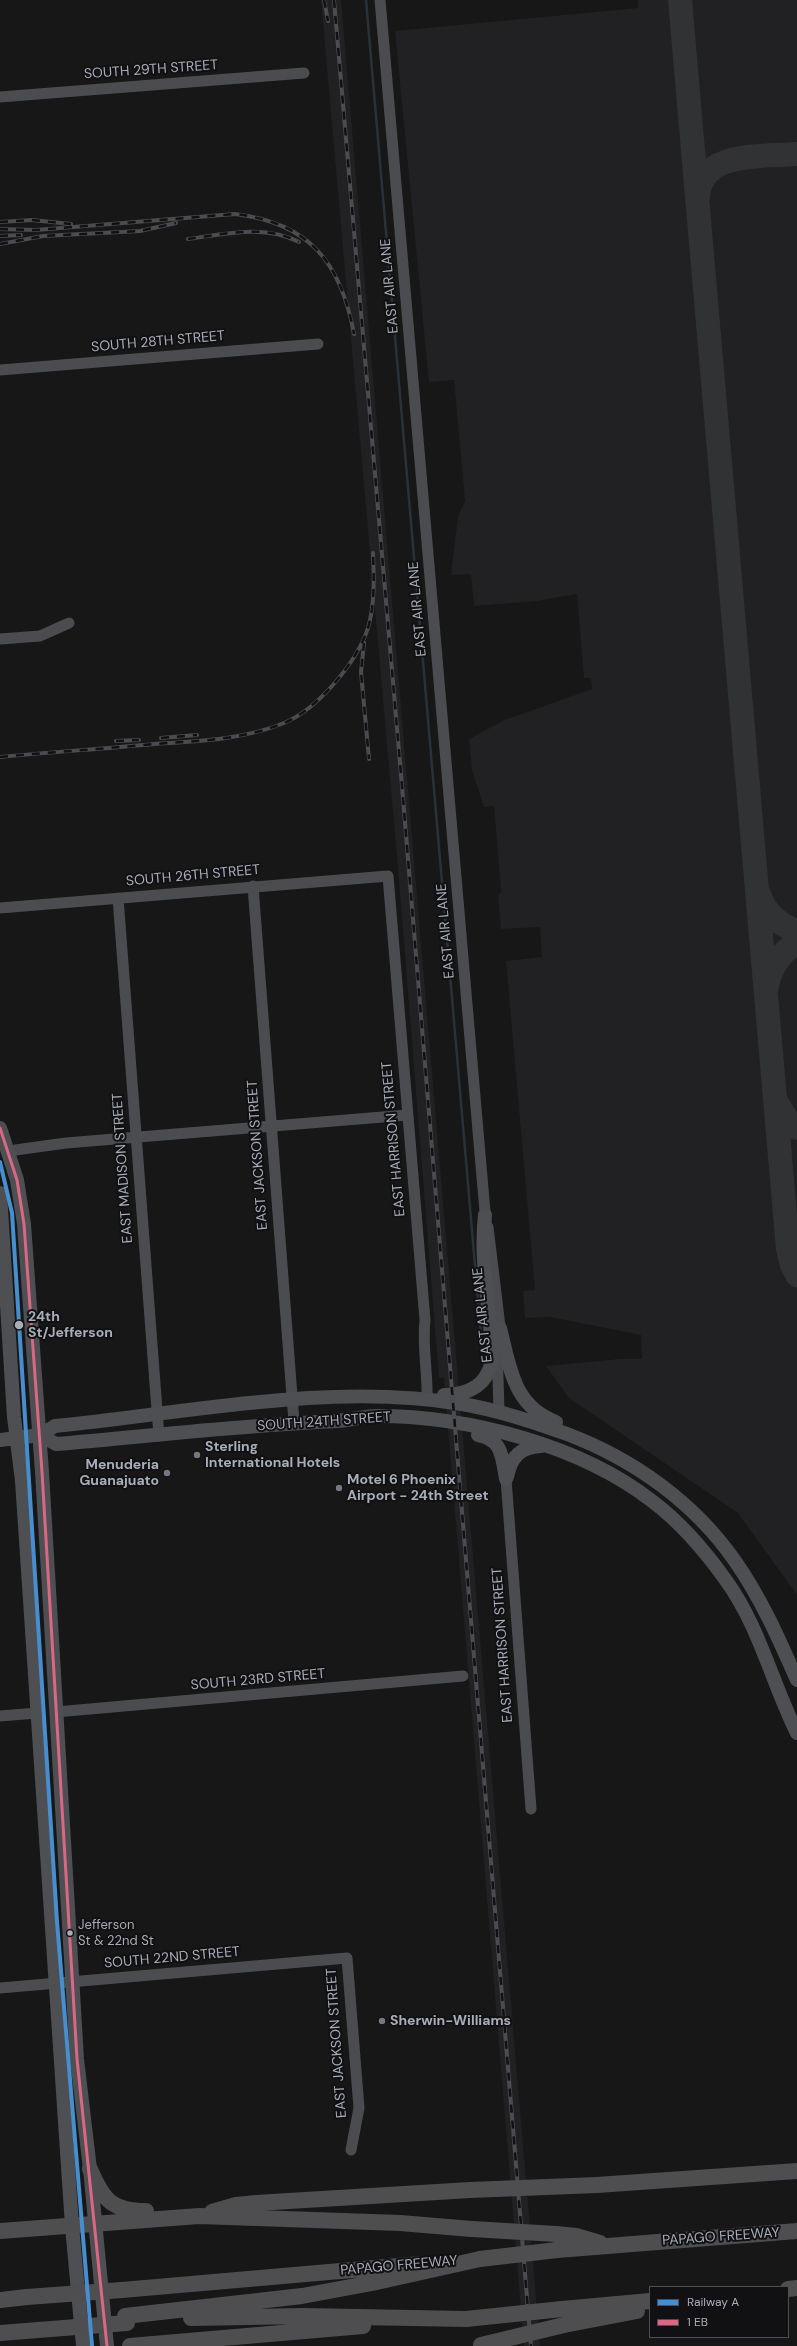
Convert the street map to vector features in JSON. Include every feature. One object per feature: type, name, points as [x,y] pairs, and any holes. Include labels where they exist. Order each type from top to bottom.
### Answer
[{"type":"highway","points":[[90,2169],[100,2191],[113,2205],[128,2211],[151,2211],[173,2218]]},
{"type":"highway","points":[[199,2216],[236,2205],[256,2203],[470,2190],[597,2185],[797,2171]]},
{"type":"highway","points":[[0,2231],[199,2216],[400,2223],[472,2230],[557,2242]]},
{"type":"highway","name":"PAPAGO FREEWAY","points":[[0,2300],[480,2259],[557,2242],[576,2236],[609,2245],[797,2231]]},
{"type":"highway","points":[[0,2333],[126,2319],[302,2296],[372,2283],[480,2259]]},
{"type":"highway","points":[[130,2346],[466,2319],[649,2301]]},
{"type":"highway","points":[[479,2346],[564,2326],[649,2309]]},
{"type":"highway","points":[[0,2326],[126,2319],[304,2316],[466,2319]]},
{"type":"main road","points":[[0,1128],[17,1180],[24,1224],[40,1436],[77,2059],[90,2169],[107,2346]]},
{"type":"main road","points":[[0,1193],[17,1438],[22,1481],[72,2226],[83,2346]]},
{"type":"main road","points":[[427,1396],[462,1394],[481,1382],[489,1370],[492,1350],[482,1237],[485,1215]]},
{"type":"main road","points":[[500,1328],[515,1383],[531,1408],[542,1416],[598,1439],[629,1455],[655,1480],[696,1515],[734,1559],[755,1591],[797,1680]]},
{"type":"main road","name":"SOUTH 24TH STREET","points":[[0,1440],[40,1436],[55,1426],[292,1400],[333,1396],[401,1398],[427,1396]]},
{"type":"main road","points":[[427,1396],[501,1413],[590,1443],[655,1480]]},
{"type":"main road","points":[[379,1416],[389,1412],[425,1412],[481,1420],[501,1413]]},
{"type":"main road","points":[[501,1413],[513,1424],[577,1448],[620,1470],[635,1480],[650,1499]]},
{"type":"main road","name":"SOUTH 24TH STREET","points":[[40,1436],[56,1444],[159,1436],[294,1422],[347,1420],[379,1416],[455,1423],[511,1436],[562,1452],[609,1474],[650,1499],[702,1549],[727,1581],[746,1616],[797,1733]]},
{"type":"main road","points":[[347,1420],[430,1426],[491,1438],[498,1447],[506,1479]]},
{"type":"main road","points":[[506,1479],[511,1462],[519,1452],[524,1449],[544,1446]]},
{"type":"main road","points":[[34,1670],[48,1564]]},
{"type":"street","name":"EAST AIR LANE","points":[[380,0],[485,1215],[486,1244],[499,1364],[501,1413]]},
{"type":"street","name":"SOUTH 29TH STREET","points":[[0,97],[304,73]]},
{"type":"street","name":"SOUTH 28TH STREET","points":[[0,370],[318,344]]},
{"type":"street","points":[[0,639],[40,636],[69,623]]},
{"type":"street","name":"SOUTH 26TH STREET","points":[[0,908],[388,876]]},
{"type":"street","name":"EAST HARRISON STREET","points":[[388,876],[425,1320],[423,1335],[427,1396]]},
{"type":"street","name":"EAST JACKSON STREET","points":[[253,886],[294,1422]]},
{"type":"street","name":"EAST MADISON STREET","points":[[118,898],[159,1436]]},
{"type":"street","points":[[8,1151],[66,1143],[407,1115]]},
{"type":"street","name":"EAST AIR LANE","points":[[485,1215],[491,1243],[500,1328],[505,1391],[501,1413]]},
{"type":"street","name":"EAST HARRISON STREET","points":[[506,1479],[531,1809]]},
{"type":"street","name":"SOUTH 23RD STREET","points":[[56,1712],[463,1676]]},
{"type":"street","points":[[0,1716],[37,1713]]},
{"type":"street","name":"EAST JACKSON STREET","points":[[347,1958],[359,2108],[351,2150]]},
{"type":"street","name":"SOUTH 22ND STREET","points":[[0,1988],[347,1958]]},
{"type":"shaded area","points":[[321,0],[341,0],[540,2346],[524,2346],[444,1378],[439,1378],[398,868]]},
{"type":"shaded area","points":[[638,0],[797,0],[797,1595],[738,1513],[569,1398],[546,1366],[620,1359],[642,1359],[641,1335],[550,1317],[525,1318],[523,1291],[535,1290],[506,961],[542,957],[540,927],[501,929],[498,894],[500,894],[501,889],[494,806],[484,807],[472,770],[469,739],[505,720],[592,689],[591,678],[584,678],[577,594],[537,601],[474,606],[471,574],[451,575],[458,516],[465,501],[454,380],[429,382],[395,31],[638,8]]},
{"type":"waterway","points":[[366,0],[483,1358]]},
{"type":"taxiway","points":[[680,0],[788,1249],[792,1265],[797,1275]]},
{"type":"taxiway","points":[[698,197],[702,182],[710,171],[722,164],[736,159],[797,154]]},
{"type":"taxiway","points":[[759,894],[761,901],[773,917],[784,925],[797,931]]},
{"type":"taxiway","points":[[767,986],[774,966],[782,955],[797,942]]},
{"type":"taxiway","points":[[775,1100],[787,1119],[797,1128]]},
{"type":"railway","points":[[324,0],[328,21]]},
{"type":"railway","points":[[334,0],[402,786],[531,2346]]},
{"type":"railway","points":[[0,229],[36,230],[235,214],[261,219],[283,227],[302,237],[318,251],[330,267],[340,287],[348,309],[354,334]]},
{"type":"railway","points":[[0,222],[32,220],[71,224]]},
{"type":"railway","points":[[0,244],[43,236],[140,231],[176,223]]},
{"type":"railway","points":[[188,239],[230,233],[259,232],[286,236],[299,242]]},
{"type":"railway","points":[[0,236],[21,235]]},
{"type":"railway","points":[[0,757],[220,739],[268,729],[297,716],[323,696],[335,683],[346,669],[363,641],[372,610],[374,581],[373,553]]},
{"type":"railway","points":[[364,643],[361,672],[369,759]]},
{"type":"railway","points":[[161,738],[197,735]]},
{"type":"railway","points":[[116,741],[139,740]]},
{"type":"rail line","name":"A","points":[[0,1162],[12,1213],[57,1922],[92,2346]]},
{"type":"transit line","points":[[0,1128],[17,1180],[24,1224],[42,1472],[77,2059],[107,2346]]},
{"type":"place","name":"24th St/Jefferson","points":[[19,1325]]},
{"type":"place","name":"Sterling International Hotels","points":[[197,1455]]},
{"type":"place","name":"Menuderia Guanajuato","points":[[167,1473]]},
{"type":"place","name":"Motel 6 Phoenix Airport - 24th Street","points":[[339,1488]]},
{"type":"place","name":"Jefferson St & 22nd St","points":[[70,1933]]},
{"type":"place","name":"Sherwin-Williams","points":[[382,2021]]}]
